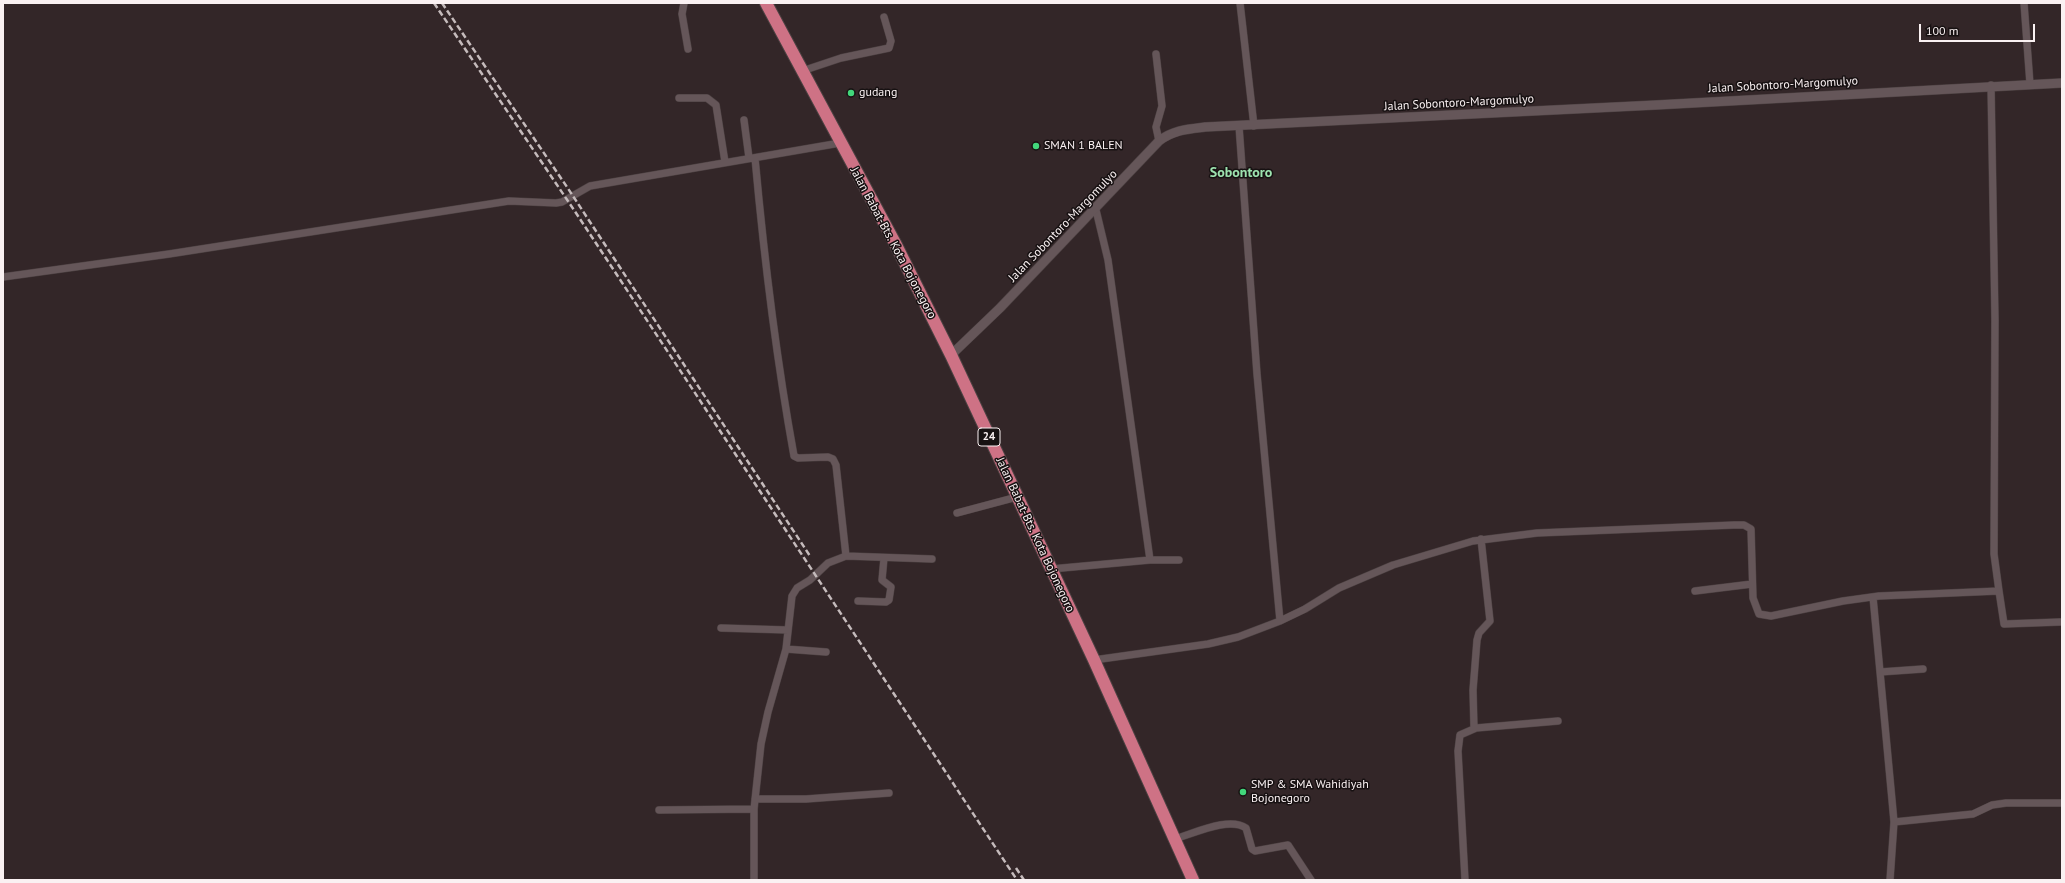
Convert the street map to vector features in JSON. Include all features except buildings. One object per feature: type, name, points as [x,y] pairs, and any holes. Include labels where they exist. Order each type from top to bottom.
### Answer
[{"type":"highway","name":"Jalan Babat-Bts. Kota Bojonegoro","points":[[766,3],[840,144],[895,243],[951,355],[1094,660],[1193,880]]},
{"type":"street","points":[[684,3],[682,14],[688,49]]},
{"type":"street","points":[[1240,3],[1254,126]]},
{"type":"street","points":[[2024,3],[2030,84]]},
{"type":"street","points":[[802,71],[855,54],[889,48],[891,41],[884,17]]},
{"type":"street","points":[[1156,54],[1162,106],[1156,127],[1159,141]]},
{"type":"street","name":"Jalan Sobontoro-Margomulyo","points":[[951,355],[1000,308],[1096,210],[1159,141],[1166,136],[1181,130],[2062,83]]},
{"type":"street","points":[[1991,86],[1995,320],[1994,554],[2004,624],[2060,622]]},
{"type":"street","points":[[679,98],[707,98],[716,105],[725,162]]},
{"type":"street","points":[[744,120],[752,158],[780,371],[794,456],[798,458],[828,457],[833,459],[836,465],[846,556]]},
{"type":"street","points":[[1239,126],[1257,374],[1280,621]]},
{"type":"street","points":[[3,277],[174,253],[510,200],[556,203],[562,202],[590,186],[725,162],[840,144]]},
{"type":"street","points":[[1096,210],[1108,260],[1150,560]]},
{"type":"street","points":[[957,513],[1017,497]]},
{"type":"street","points":[[1094,660],[1223,641],[1280,621],[1305,609],[1339,588],[1392,565],[1481,539],[1537,532],[1744,525],[1748,527],[1751,534],[1752,584],[1755,607],[1759,614],[1763,616],[1771,616],[1874,596],[1999,591]]},
{"type":"street","points":[[1474,728],[1473,690],[1477,640],[1479,633],[1490,621],[1481,539]]},
{"type":"street","points":[[754,880],[754,809],[761,744],[766,718],[786,649],[790,608],[794,592],[810,580],[828,563],[846,556],[932,559]]},
{"type":"street","points":[[858,601],[886,602],[889,600],[891,587],[882,580],[884,558]]},
{"type":"street","points":[[1051,569],[1150,560],[1179,560]]},
{"type":"street","points":[[1695,590],[1752,584]]},
{"type":"street","points":[[1874,596],[1894,822],[1890,880]]},
{"type":"street","points":[[721,628],[788,630]]},
{"type":"street","points":[[786,649],[826,652]]},
{"type":"street","points":[[1880,672],[1923,669]]},
{"type":"street","points":[[1464,880],[1458,740],[1463,733],[1474,728],[1558,720]]},
{"type":"street","points":[[755,799],[806,799],[889,793]]},
{"type":"street","points":[[1894,822],[1973,814],[1992,805],[2006,803],[2062,803]]},
{"type":"street","points":[[659,810],[754,809]]},
{"type":"street","points":[[1174,839],[1223,824],[1235,823],[1246,828],[1255,851],[1288,845],[1311,880]]},
{"type":"railway","points":[[434,3],[576,213],[1017,880]]},
{"type":"railway","points":[[442,3],[567,187],[810,556]]},
{"type":"railway","points":[[1016,868],[1024,880]]},
{"type":"place","name":"gudang","points":[[851,93]]},
{"type":"place","name":"SMAN 1 BALEN","points":[[1036,146]]},
{"type":"place","name":"SMP & SMA Wahidiyah Bojonegoro","points":[[1243,792]]},
{"type":"district","name":"Sobontoro","points":[[1241,173]]}]
